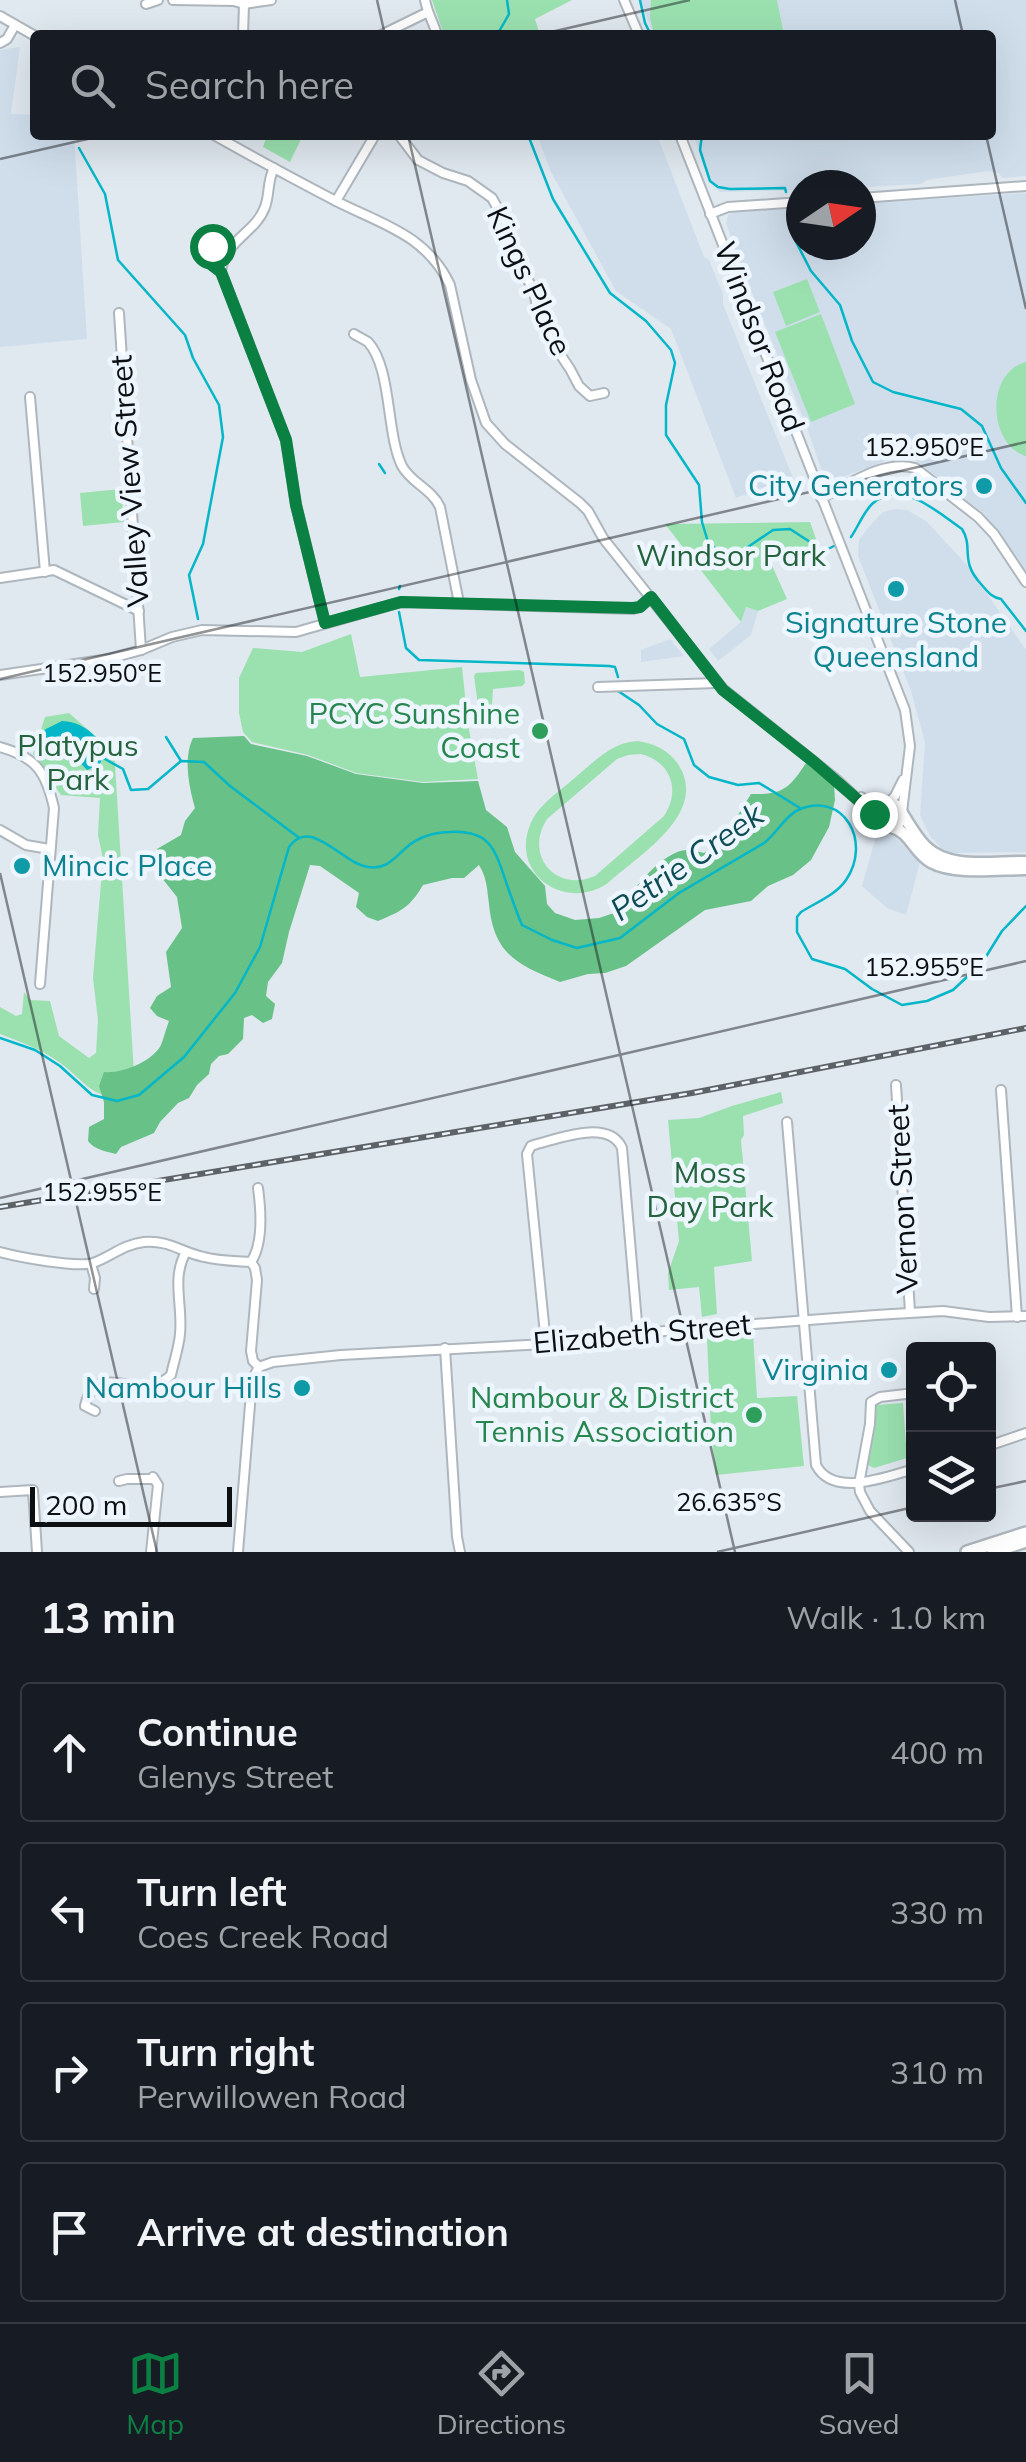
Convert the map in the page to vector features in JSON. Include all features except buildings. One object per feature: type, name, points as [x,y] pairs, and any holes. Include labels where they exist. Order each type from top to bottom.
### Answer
[{"type":"highway","points":[[967,1552],[1026,1533]]},
{"type":"highway","points":[[993,1552],[1026,1541]]},
{"type":"main road","points":[[886,806],[896,806],[925,846],[941,857],[956,862],[1026,866],[942,866],[921,854],[900,829],[887,825],[880,814],[886,806]]},
{"type":"main road","points":[[887,825],[900,822],[902,812]]},
{"type":"street","points":[[146,4],[158,0]]},
{"type":"street","points":[[173,0],[244,4],[272,0]]},
{"type":"street","points":[[426,0],[426,14],[436,30]]},
{"type":"street","points":[[624,0],[637,30]]},
{"type":"street","points":[[243,30],[244,4]]},
{"type":"street","points":[[392,30],[426,14]]},
{"type":"street","points":[[0,16],[30,33]]},
{"type":"street","points":[[0,43],[15,25]]},
{"type":"street","points":[[223,140],[355,211],[386,222],[421,248],[444,272],[486,423],[505,444],[588,511],[602,538],[733,699],[868,802],[886,806],[897,794],[907,771]]},
{"type":"street","points":[[336,201],[371,140]]},
{"type":"street","name":"Kings Place","points":[[403,140],[418,160],[468,181],[492,198],[507,225],[550,339],[579,386],[590,396],[604,393]]},
{"type":"street","name":"Windsor Road","points":[[682,140],[906,710],[910,738],[907,771]]},
{"type":"street","points":[[274,168],[265,208],[231,246],[223,258],[221,272],[286,440],[296,505],[325,623]]},
{"type":"street","points":[[876,197],[1024,187],[1026,198]]},
{"type":"street","points":[[710,214],[728,207],[786,203]]},
{"type":"street","points":[[221,272],[208,262],[206,253],[212,246],[231,246]]},
{"type":"street","name":"Valley View Street","points":[[119,313],[141,650]]},
{"type":"street","points":[[354,334],[367,341],[378,360],[400,462],[409,477],[440,506],[459,603]]},
{"type":"street","points":[[30,398],[44,572]]},
{"type":"street","points":[[822,498],[887,466],[903,464],[916,468],[978,516],[1026,582]]},
{"type":"street","points":[[0,578],[54,570],[138,611]]},
{"type":"street","points":[[0,674],[101,660],[202,630],[285,633],[394,602],[633,608],[651,597]]},
{"type":"street","points":[[598,687],[718,683]]},
{"type":"street","points":[[0,747],[23,754],[42,773],[54,808],[40,984]]},
{"type":"street","points":[[902,812],[907,771]]},
{"type":"street","points":[[837,780],[887,825]]},
{"type":"street","points":[[0,830],[26,846],[49,849]]},
{"type":"street","name":"Vernon Street","points":[[896,1085],[910,1312]]},
{"type":"street","points":[[1000,1090],[1022,1316]]},
{"type":"street","points":[[787,1122],[816,1466],[827,1478],[860,1484],[906,1471]]},
{"type":"street","points":[[546,1344],[526,1154],[536,1144],[582,1134],[611,1135],[622,1148],[638,1334]]},
{"type":"street","points":[[250,1262],[257,1252],[258,1188]]},
{"type":"street","points":[[0,1252],[26,1259],[91,1264],[142,1242],[166,1243],[205,1258],[250,1262],[255,1268],[251,1357],[259,1367],[252,1380],[238,1552]]},
{"type":"street","points":[[95,1411],[85,1406],[85,1400],[100,1382],[156,1384],[171,1374],[181,1329],[178,1272],[186,1252]]},
{"type":"street","points":[[91,1264],[96,1278],[94,1289]]},
{"type":"street","name":"Elizabeth Street","points":[[259,1367],[290,1360],[546,1344],[910,1312],[1022,1316]]},
{"type":"street","points":[[445,1348],[460,1552]]},
{"type":"street","points":[[906,1394],[880,1396],[871,1402],[860,1484],[863,1500],[907,1551]]},
{"type":"street","points":[[996,1443],[1026,1433]]},
{"type":"street","points":[[119,1481],[153,1477],[158,1485],[151,1552]]},
{"type":"street","points":[[0,1492],[33,1490],[36,1552]]},
{"type":"shaded area","points":[[640,0],[1026,0],[1026,176],[1003,178],[988,171],[921,184],[876,186],[876,170],[786,170],[786,190],[720,192],[713,185],[695,140],[996,140],[996,30],[652,30]]},
{"type":"shaded area","points":[[20,47],[11,114],[30,115],[30,140],[74,140],[87,339],[0,347],[0,50]]},
{"type":"shaded area","points":[[539,140],[659,140],[799,493],[765,487],[736,498],[671,329],[616,291],[551,172]]},
{"type":"shaded area","points":[[1026,193],[1026,574],[982,512],[914,459],[896,457],[832,481],[825,480],[726,223],[728,215],[734,212],[786,209],[786,260],[876,260],[876,203]]},
{"type":"shaded area","points":[[907,510],[926,521],[967,565],[1026,650],[1026,852],[953,853],[942,849],[930,836],[920,815],[925,742],[911,691],[858,556],[859,540],[868,528],[883,512]]},
{"type":"shaded area","points":[[745,607],[758,611],[751,635],[718,661],[709,649],[741,622]]},
{"type":"shaded area","points":[[670,639],[684,656],[641,662],[641,650]]},
{"type":"shaded area","points":[[878,829],[895,837],[920,862],[906,915],[887,908],[862,886]]},
{"type":"green space","points":[[432,0],[572,0],[535,19],[538,30],[442,30]]},
{"type":"green space","points":[[651,0],[777,0],[783,30],[653,30]]},
{"type":"green space","points":[[265,140],[301,140],[290,162],[263,147]]},
{"type":"green space","points":[[807,279],[820,312],[786,326],[773,292]]},
{"type":"green space","points":[[821,314],[855,404],[811,422],[775,332]]},
{"type":"green space","points":[[1026,362],[1026,456],[1004,438],[996,409],[1003,379]]},
{"type":"green space","points":[[121,489],[124,522],[83,526],[80,493]]},
{"type":"green space","name":"Windsor Park","points":[[810,522],[820,550],[765,550],[787,599],[758,611],[746,607],[741,622],[665,524]]},
{"type":"green space","points":[[351,634],[360,677],[462,667],[478,779],[423,782],[356,773],[308,755],[252,742],[243,732],[239,678],[253,648],[302,652]]},
{"type":"green space","points":[[524,672],[522,686],[493,689],[492,705],[478,705],[476,673]]},
{"type":"green space","name":"Platypus Park","points":[[69,713],[109,748],[114,748],[135,1090],[122,1095],[93,1090],[52,1057],[0,1034],[0,1007],[16,1016],[22,1014],[24,992],[30,1000],[50,1001],[59,1036],[89,1058],[96,1053],[98,1020],[93,978],[103,859],[98,835],[100,798],[61,795],[33,754],[45,717]]},
{"type":"green space","points":[[244,736],[251,744],[307,756],[356,774],[423,783],[478,781],[486,810],[507,827],[515,852],[545,886],[547,904],[555,913],[575,920],[620,911],[658,864],[678,852],[704,853],[726,834],[751,794],[784,789],[806,763],[834,785],[835,800],[829,827],[811,860],[793,875],[768,886],[751,901],[705,910],[626,966],[560,982],[520,963],[502,946],[479,865],[464,878],[423,885],[405,908],[378,921],[356,907],[359,893],[320,866],[310,865],[282,963],[268,982],[266,996],[275,1004],[272,1019],[263,1023],[252,1015],[244,1018],[243,1039],[211,1064],[209,1074],[189,1098],[178,1103],[160,1122],[154,1133],[121,1147],[116,1154],[100,1150],[88,1141],[89,1127],[104,1119],[99,1086],[104,1072],[128,1069],[151,1056],[161,1045],[169,1021],[150,1008],[157,996],[171,987],[166,952],[182,928],[177,897],[158,873],[157,849],[181,835],[195,808],[188,773],[190,746],[193,738]]},
{"type":"green space","points":[[628,742],[655,745],[678,764],[685,782],[685,799],[678,816],[652,846],[608,883],[592,891],[575,893],[546,884],[528,859],[526,843],[534,817],[598,758]],"holes":[[[641,754],[660,763],[670,778],[672,796],[664,816],[595,876],[581,880],[556,875],[547,867],[539,845],[547,819],[617,759]]]},
{"type":"green space","name":"Moss Day Park","points":[[781,1092],[783,1103],[743,1116],[741,1140],[752,1261],[714,1267],[717,1314],[702,1317],[699,1287],[669,1290],[668,1273],[679,1241],[668,1120],[699,1118]]},
{"type":"green space","name":"Nambour & District Tennis Association","points":[[753,1334],[757,1398],[797,1396],[804,1466],[716,1475],[707,1338]]},
{"type":"green space","points":[[903,1403],[906,1458],[874,1468],[868,1465],[876,1405]]},
{"type":"water","points":[[62,721],[76,723],[94,735],[104,753],[100,764],[87,770],[62,743],[41,739],[42,731]]},
{"type":"waterway","points":[[500,30],[509,14],[507,0]]},
{"type":"waterway","points":[[640,0],[648,30]]},
{"type":"waterway","points":[[530,140],[553,199],[610,293],[646,321],[671,350],[675,363],[666,405],[666,435],[699,485],[708,542],[732,553],[742,551],[773,530],[790,529],[824,551],[834,546]]},
{"type":"waterway","points":[[701,140],[700,150],[710,181],[718,187],[785,188],[786,192]]},
{"type":"waterway","points":[[79,148],[105,194],[118,260],[185,335],[219,405],[223,437],[203,544],[189,575],[198,619]]},
{"type":"waterway","points":[[805,260],[840,305],[852,341],[873,382],[893,392],[961,409],[982,426],[1001,468],[1026,503]]},
{"type":"waterway","points":[[379,464],[385,473]]},
{"type":"waterway","points":[[851,537],[872,504],[883,497],[907,496],[930,506],[962,529],[974,576],[990,594],[1001,599],[1026,631]]},
{"type":"waterway","points":[[399,612],[406,648],[419,660],[609,666],[615,667],[618,677]]},
{"type":"waterway","points":[[618,691],[657,724],[684,739],[694,765],[709,777],[738,785],[759,783],[800,808]]},
{"type":"waterway","points":[[166,737],[181,761]]},
{"type":"waterway","points":[[103,758],[123,769],[131,790],[148,789],[181,761],[204,762],[298,837]]},
{"type":"waterway","name":"Petrie Creek","points":[[0,1038],[35,1050],[92,1095],[117,1101],[139,1095],[184,1057],[235,993],[260,947],[289,847],[307,836],[358,864],[380,867],[427,836],[450,832],[474,834],[494,851],[522,925],[577,948],[620,938],[679,893],[764,843],[798,810],[829,807],[849,823],[856,850],[853,865],[837,890],[801,912],[797,932],[812,959],[845,969],[902,1005],[927,1001],[953,990],[982,963],[1002,931],[1026,906]]},
{"type":"railway","points":[[0,1207],[692,1093],[1026,1028]]},
{"type":"place","name":"City Generators","points":[[984,486]]},
{"type":"place","name":"Signature Stone Queensland","points":[[896,589]]},
{"type":"place","name":"PCYC Sunshine Coast","points":[[540,731]]},
{"type":"place","name":"Mincic Place","points":[[22,866]]},
{"type":"place","name":"Virginia","points":[[889,1370]]},
{"type":"place","name":"Nambour Hills","points":[[302,1388]]},
{"type":"place","name":"Nambour & District Tennis Association","points":[[754,1415]]},
{"type":"route","points":[[212,246],[206,257],[221,272],[286,440],[296,505],[325,623],[401,602],[633,608],[651,597],[723,690],[874,814]]}]
